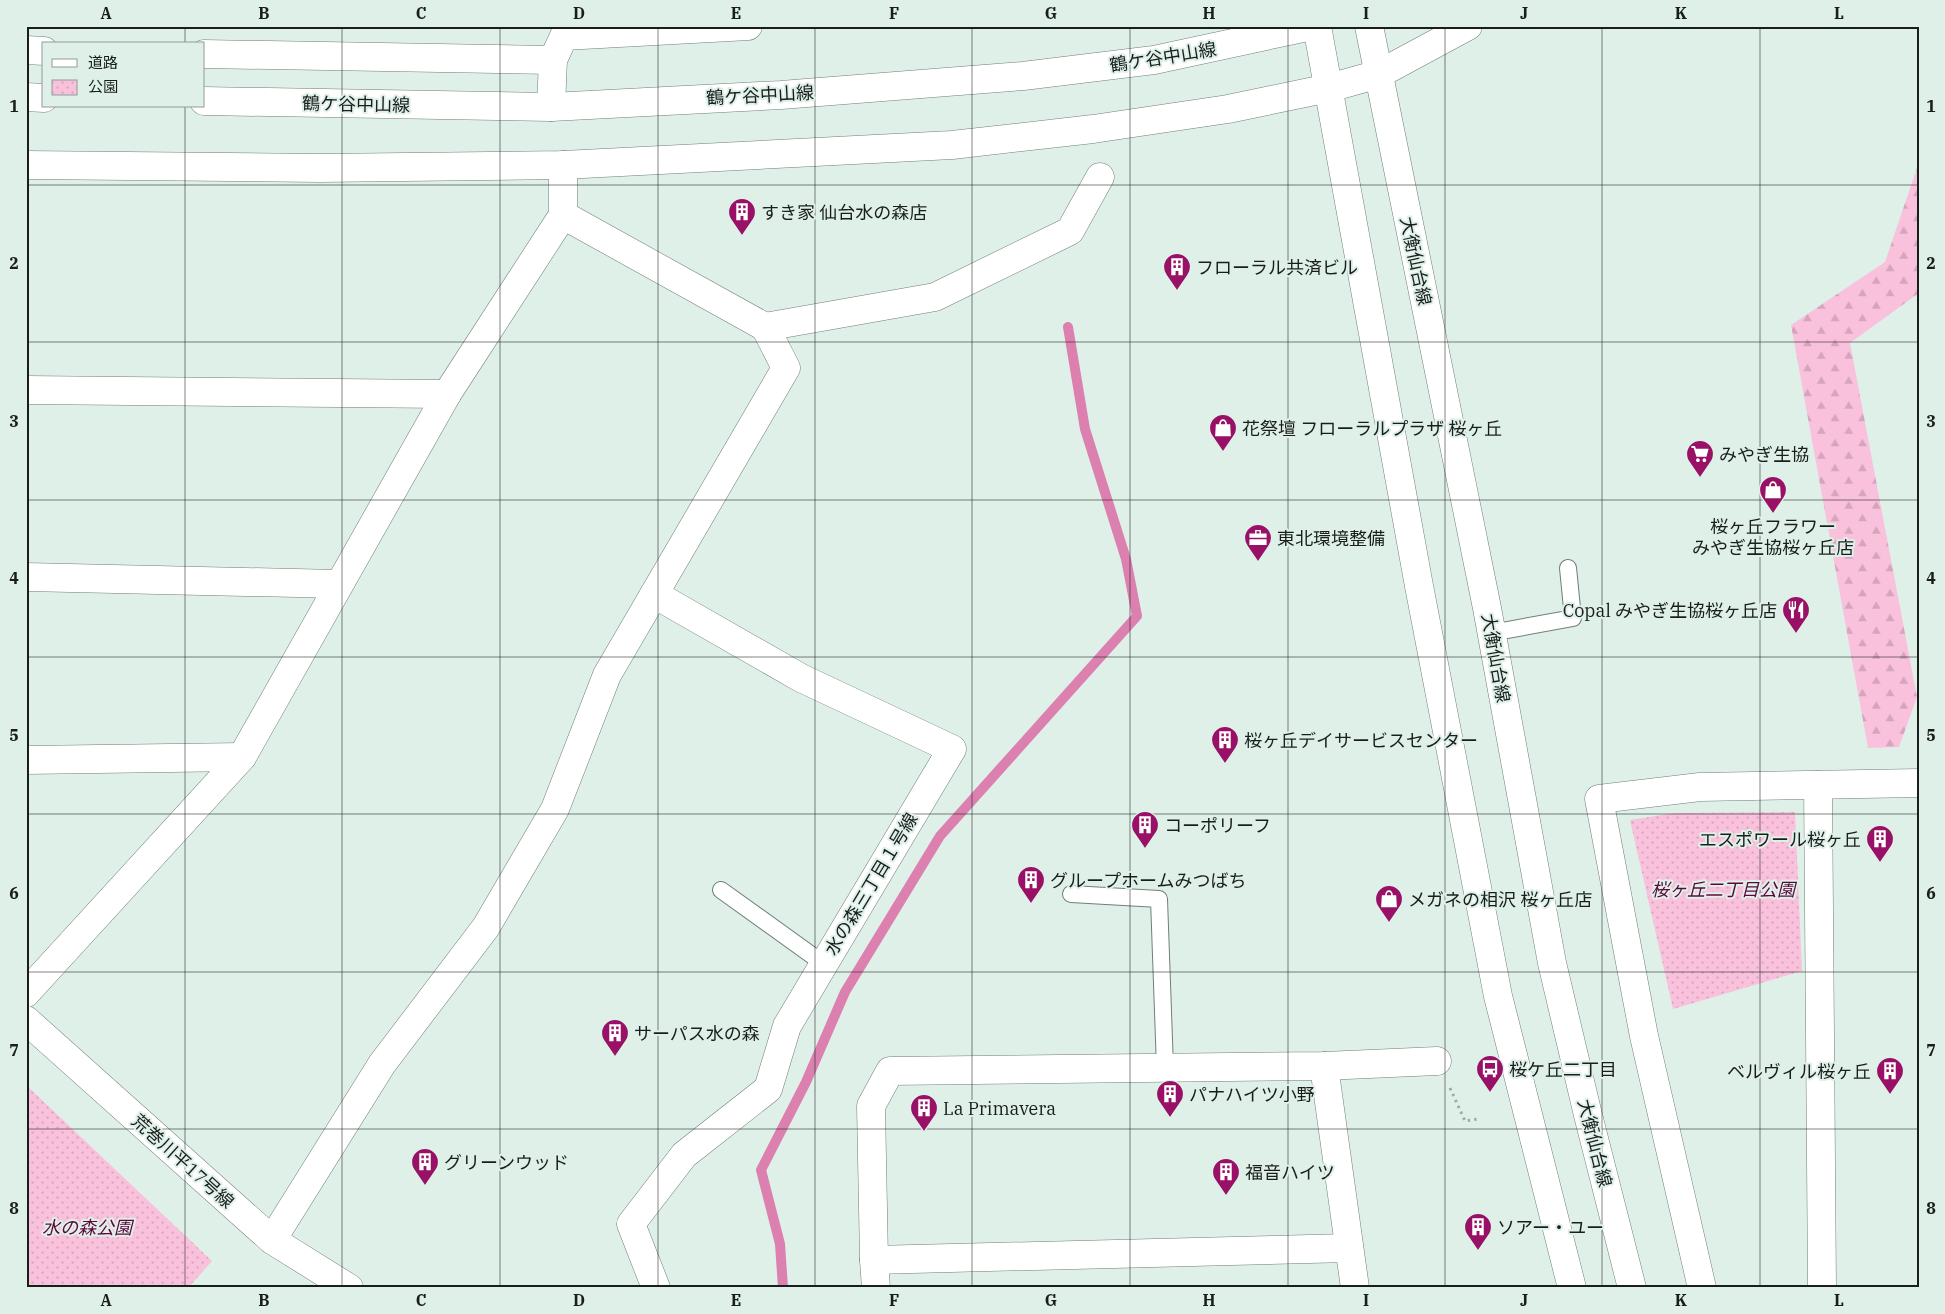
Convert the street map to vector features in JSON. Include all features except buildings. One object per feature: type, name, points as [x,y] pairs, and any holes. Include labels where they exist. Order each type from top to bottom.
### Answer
[{"type":"street","name":"鶴ケ谷中山線","points":[[205,101],[551,107],[781,95],[1023,76],[1154,60],[1219,48],[1312,26]]},
{"type":"street","points":[[1317,26],[1330,88],[1419,586],[1498,996],[1572,1288]]},
{"type":"street","name":"大衡仙台線","points":[[1369,26],[1491,633],[1552,963],[1632,1288]]},
{"type":"street","points":[[26,165],[320,168],[563,165],[952,145],[1093,129],[1228,109],[1330,88],[1379,74],[1468,26]]},
{"type":"street","points":[[551,107],[553,60],[564,36],[734,27]]},
{"type":"street","points":[[26,50],[42,51]]},
{"type":"street","points":[[205,54],[553,60]]},
{"type":"street","points":[[26,97],[42,98]]},
{"type":"street","points":[[26,993],[242,757],[447,394],[563,215],[563,165]]},
{"type":"street","points":[[765,327],[935,297],[1070,231],[1100,177]]},
{"type":"street","points":[[272,1240],[382,1064],[486,927],[555,809],[607,675],[786,368],[765,327],[563,215]]},
{"type":"street","points":[[26,390],[447,394]]},
{"type":"street","points":[[26,577],[338,584]]},
{"type":"street","name":"水の森三丁目１号線","points":[[654,594],[801,678],[952,749],[787,1026],[768,1089],[684,1155],[631,1224],[656,1288]]},
{"type":"street","points":[[26,760],[242,757]]},
{"type":"street","points":[[1702,1288],[1644,1036],[1599,799],[1700,787],[1919,783]]},
{"type":"street","points":[[1818,785],[1822,1288]]},
{"type":"street","name":"荒巻川平17号線","points":[[26,1020],[272,1240],[349,1288]]},
{"type":"street","points":[[876,1288],[871,1106],[890,1071],[1324,1066],[1437,1061]]},
{"type":"street","points":[[1324,1066],[1355,1288]]},
{"type":"street","points":[[874,1260],[1349,1248]]},
{"type":"lane","points":[[1491,633],[1573,618],[1568,568]]},
{"type":"lane","points":[[721,890],[824,964]]},
{"type":"lane","points":[[1071,894],[1159,899],[1165,1068]]},
{"type":"path","points":[[1437,1061],[1465,1121],[1478,1119]]},
{"type":"green space","points":[[1919,162],[1919,293],[1850,343],[1917,697],[1899,747],[1868,748],[1791,325],[1885,262]]},
{"type":"green space","name":"桜ヶ丘二丁目公園","points":[[1795,812],[1802,971],[1673,1009],[1630,820],[1675,813]]},
{"type":"green space","name":"水の森公園","points":[[26,1085],[212,1261],[188,1288],[26,1288]]},
{"type":"waterway","points":[[783,1288],[780,1244],[761,1170],[806,1082],[845,992],[940,836],[1137,616],[1126,559],[1085,429],[1068,327]]},
{"type":"place","name":"すき家 仙台水の森店","points":[[742,236]]},
{"type":"place","name":"フローラル共済ビル","points":[[1177,291]]},
{"type":"place","name":"花祭壇 フローラルプラザ 桜ヶ丘","points":[[1223,452]]},
{"type":"place","name":"みやぎ生協","points":[[1700,478]]},
{"type":"place","name":"桜ヶ丘フラワー みやぎ生協桜ヶ丘店","points":[[1773,514]]},
{"type":"place","name":"東北環境整備","points":[[1258,562]]},
{"type":"place","name":"Copal みやぎ生協桜ヶ丘店","points":[[1796,634]]},
{"type":"place","name":"桜ヶ丘デイサービスセンター","points":[[1225,764]]},
{"type":"place","name":"コーポリーフ","points":[[1145,849]]},
{"type":"place","name":"エスポワール桜ヶ丘","points":[[1880,863]]},
{"type":"place","name":"グループホームみつばち","points":[[1031,904]]},
{"type":"place","name":"メガネの相沢 桜ヶ丘店","points":[[1389,923]]},
{"type":"place","name":"サーパス水の森","points":[[615,1057]]},
{"type":"place","name":"桜ケ丘二丁目","points":[[1490,1093]]},
{"type":"place","name":"ベルヴィル桜ヶ丘","points":[[1890,1095]]},
{"type":"place","name":"パナハイツ小野","points":[[1170,1118]]},
{"type":"place","name":"La Primavera","points":[[924,1132]]},
{"type":"place","name":"グリーンウッド","points":[[425,1186]]},
{"type":"place","name":"福音ハイツ","points":[[1226,1196]]},
{"type":"place","name":"ソアー・ユー","points":[[1478,1251]]}]
